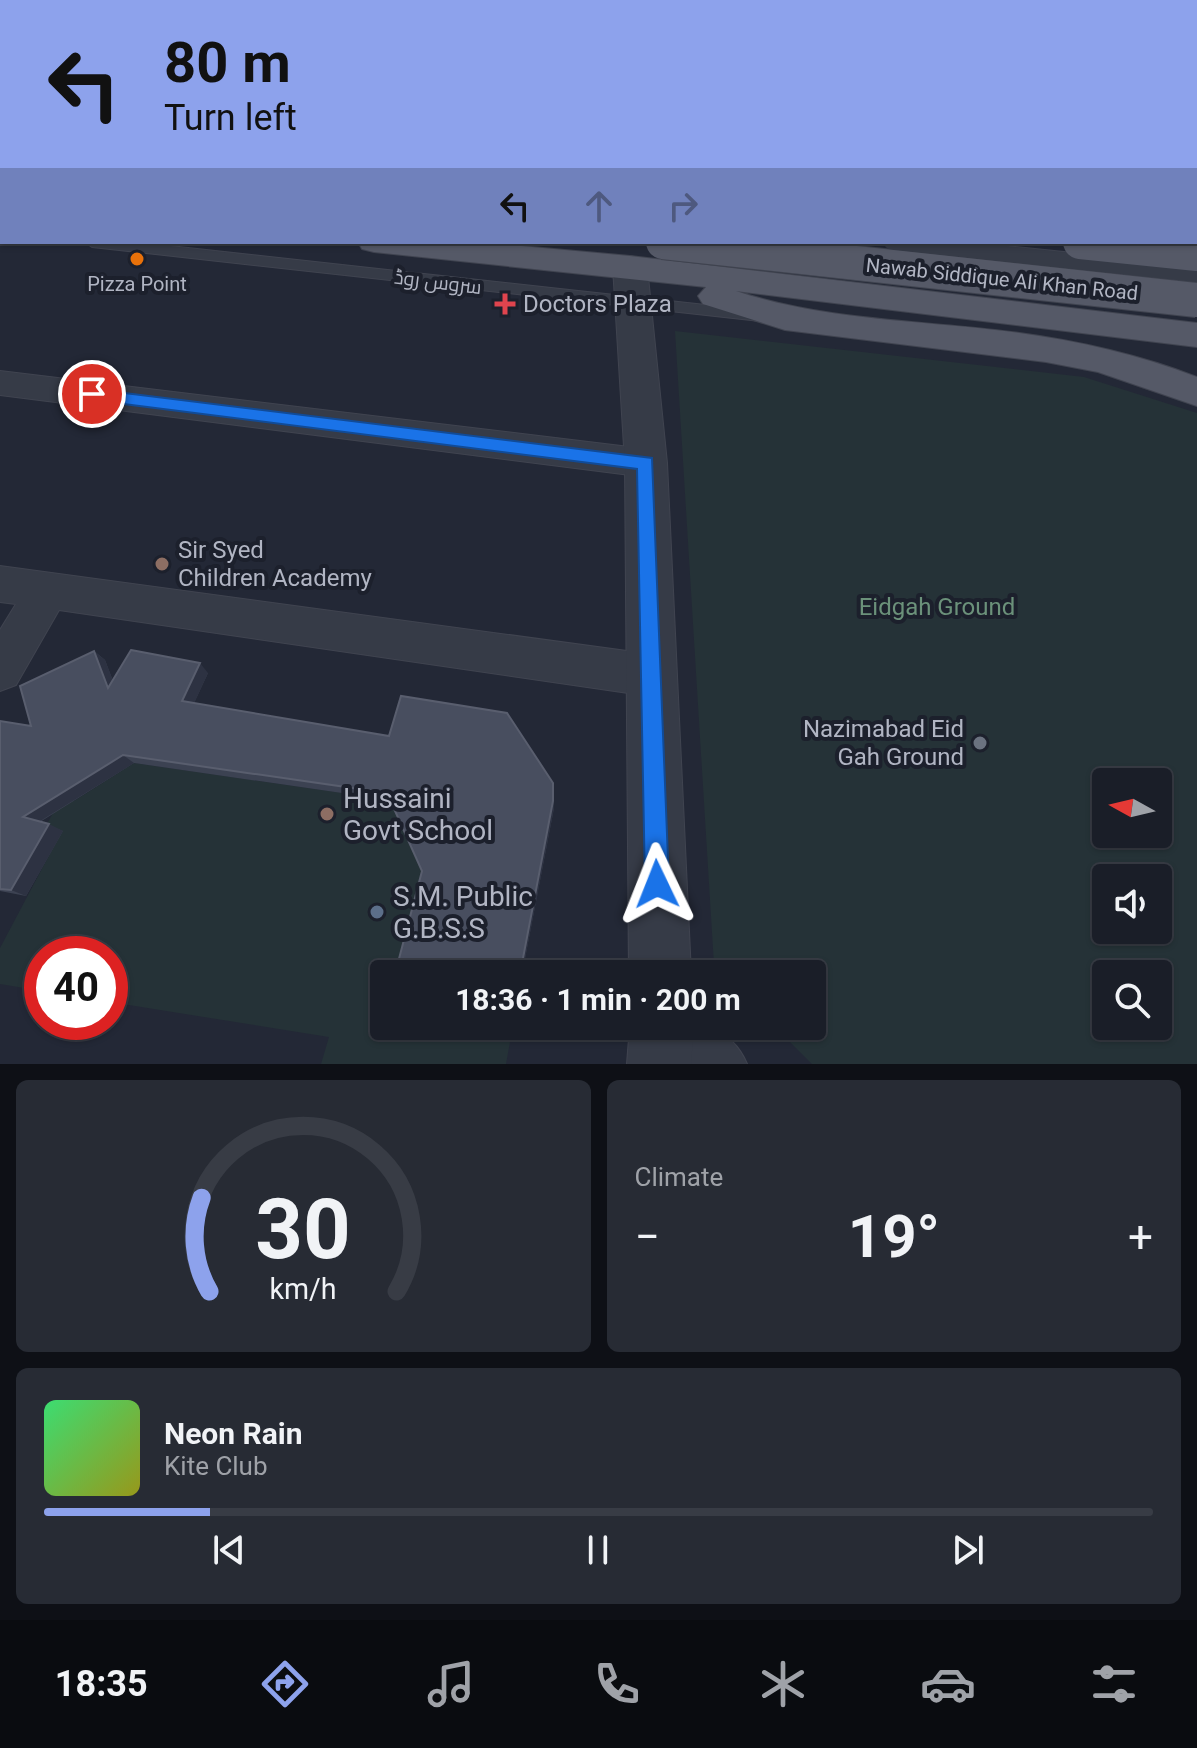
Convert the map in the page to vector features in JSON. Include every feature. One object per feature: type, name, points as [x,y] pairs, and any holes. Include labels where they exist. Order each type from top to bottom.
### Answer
[{"type":"main road","points":[[392,244],[1197,335]]},
{"type":"main road","points":[[1081,244],[1098,322]]},
{"type":"main road","name":"Nawab Siddique Ali Khan Road","points":[[1100,244],[1197,254]]},
{"type":"main road","points":[[642,271],[783,318],[1073,353],[1136,368],[1197,392]]},
{"type":"main road","name":"Nawab Siddique Ali Khan Road","points":[[642,271],[1197,300]]},
{"type":"street","points":[[642,271],[649,675],[659,960]]},
{"type":"street","points":[[0,383],[646,463]]},
{"type":"street","points":[[0,584],[649,675]]},
{"type":"street","points":[[0,670],[48,590]]},
{"type":"street","points":[[683,1040],[718,1064]]},
{"type":"lane","name":"سروس روڈ","points":[[130,244],[642,271]]},
{"type":"lane","points":[[911,244],[1197,274]]},
{"type":"green space","name":"Eidgah Ground","points":[[675,331],[1084,377],[1197,413],[1197,1064],[812,1064],[788,1040],[826,1040],[826,960],[714,960]]},
{"type":"green space","points":[[134,763],[392,800],[427,877],[405,960],[370,960],[370,1040],[510,1040],[506,1064],[321,1064],[329,1037],[128,1005],[128,936],[24,936],[24,988],[0,984],[0,948],[62,831],[46,826],[60,799],[74,801]]},
{"type":"building","points":[[131,650],[200,663],[182,701],[389,736],[401,696],[507,713],[553,783],[553,801],[523,960],[399,960],[422,871],[387,793],[123,755],[23,817],[49,824],[11,890],[0,889],[0,721],[31,726],[20,686],[94,651],[108,688]]},
{"type":"place","name":"Pizza Point","points":[[137,259]]},
{"type":"place","name":"Doctors Plaza","points":[[505,304]]},
{"type":"place","name":"Sir Syed Children Academy","points":[[162,564]]},
{"type":"place","name":"Nazimabad Eid Gah Ground","points":[[980,743]]},
{"type":"place","name":"Hussaini Govt School","points":[[327,814]]},
{"type":"place","name":"S.M. Public G.B.S.S","points":[[377,912]]},
{"type":"route","points":[[92,394],[646,463],[649,675],[657,884]]}]
